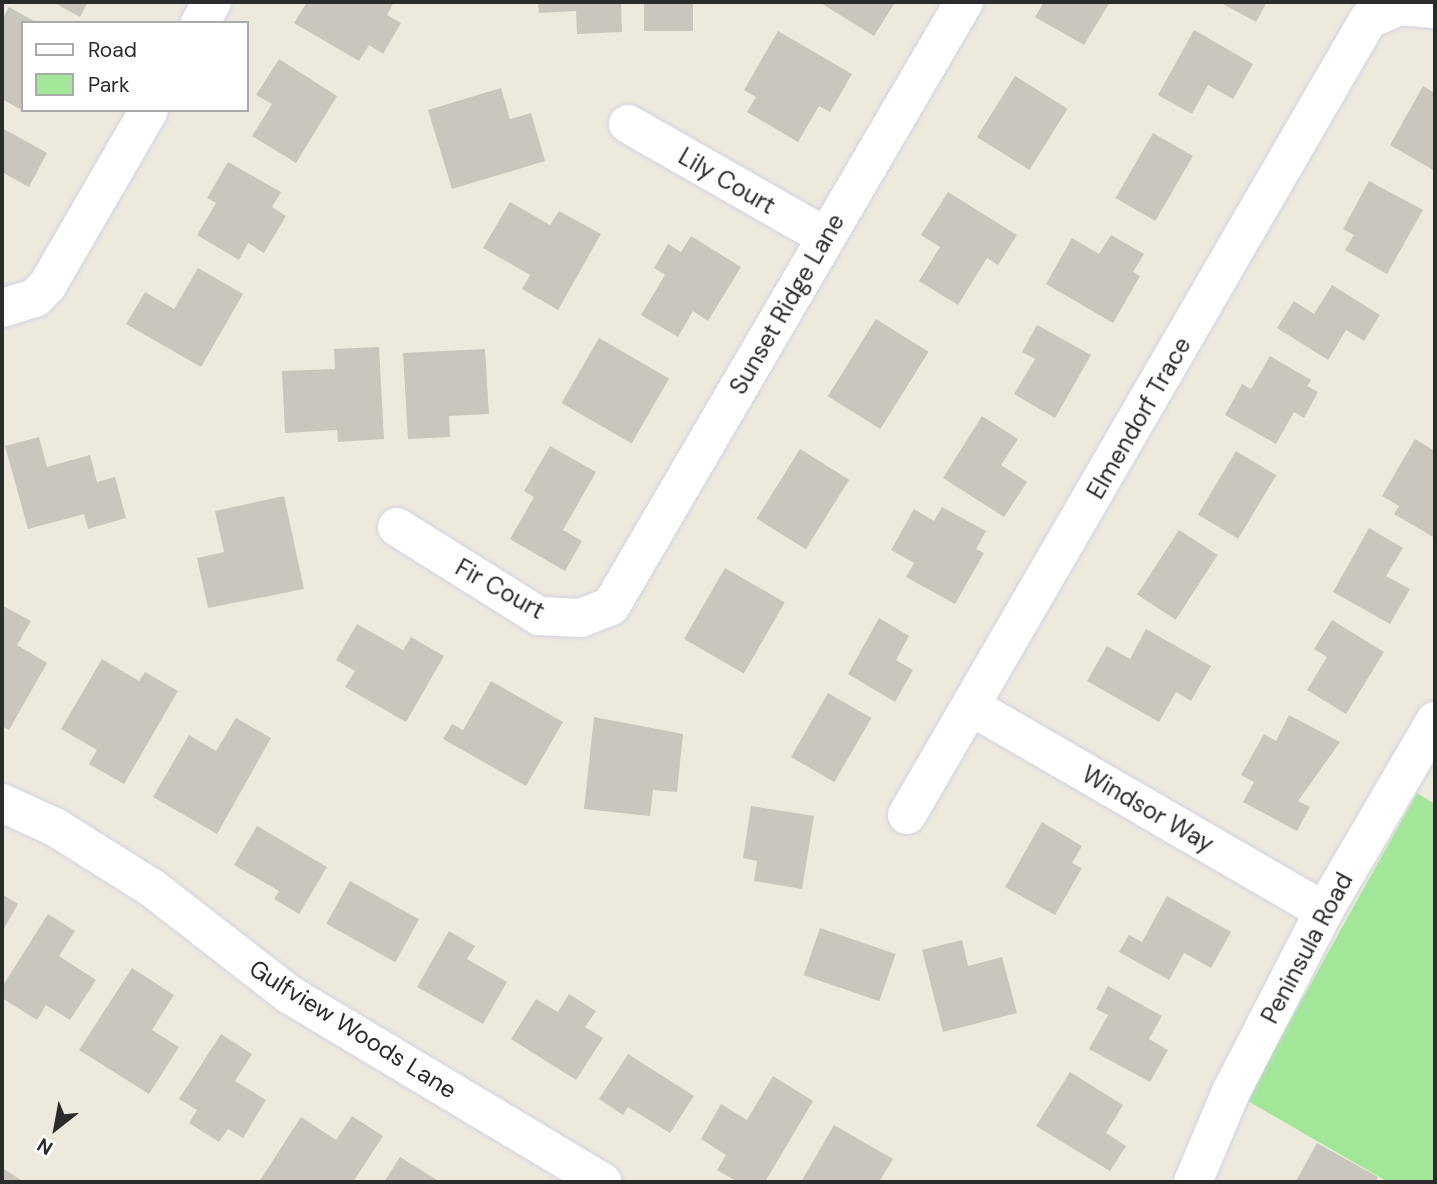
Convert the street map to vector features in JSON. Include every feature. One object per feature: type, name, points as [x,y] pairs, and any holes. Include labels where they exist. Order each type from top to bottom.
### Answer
[{"type":"street","points":[[201,21],[212,2]]},
{"type":"street","name":"Sunset Ridge Lane","points":[[611,606],[964,2]]},
{"type":"street","name":"Elmendorf Trace","points":[[907,815],[1368,20],[1399,6],[1435,9]]},
{"type":"street","points":[[2,308],[35,298],[47,286],[148,112]]},
{"type":"street","name":"Lily Court","points":[[628,124],[826,237]]},
{"type":"street","name":"Fir Court","points":[[397,527],[539,616],[581,618],[611,606]]},
{"type":"street","name":"Windsor Way","points":[[972,707],[1324,911]]},
{"type":"street","name":"Peninsula Road","points":[[1193,1182],[1231,1091],[1324,911],[1435,721]]},
{"type":"street","name":"Gulfview Woods Lane","points":[[2,803],[55,827],[152,888],[290,995],[602,1182]]},
{"type":"green space","points":[[1417,793],[1435,804],[1435,1182],[1388,1182],[1246,1100]]},
{"type":"building","points":[[53,2],[88,2],[80,17]]},
{"type":"building","points":[[307,2],[394,2],[387,15],[401,23],[383,54],[369,45],[359,61],[294,23]]},
{"type":"building","points":[[538,2],[621,2],[622,32],[577,34],[576,11],[539,13]]},
{"type":"building","points":[[644,2],[693,2],[693,31],[644,31]]},
{"type":"building","points":[[819,2],[891,2],[894,4],[874,36]]},
{"type":"building","points":[[1044,2],[1110,2],[1084,45],[1035,17]]},
{"type":"building","points":[[1219,2],[1267,2],[1256,22]]},
{"type":"building","points":[[9,7],[34,21],[21,21],[21,110],[2,99],[2,20]]},
{"type":"building","points":[[1194,30],[1253,64],[1233,99],[1208,85],[1192,114],[1158,95]]},
{"type":"building","points":[[778,31],[852,74],[830,112],[819,106],[798,142],[747,112],[756,97],[744,90]]},
{"type":"building","points":[[279,59],[337,96],[296,163],[252,136],[272,104],[256,95]]},
{"type":"building","points":[[1015,76],[1068,109],[1029,170],[977,137]]},
{"type":"building","points":[[1423,86],[1435,93],[1435,171],[1390,145]]},
{"type":"building","points":[[501,88],[510,119],[531,113],[545,161],[452,189],[428,110]]},
{"type":"building","points":[[2,128],[47,153],[29,187],[2,172]]},
{"type":"building","points":[[1153,133],[1193,156],[1155,221],[1116,198]]},
{"type":"building","points":[[228,162],[281,192],[272,207],[286,216],[264,253],[248,243],[239,260],[197,235],[216,203],[207,198]]},
{"type":"building","points":[[1369,181],[1423,210],[1387,274],[1345,250],[1354,235],[1343,229]]},
{"type":"building","points":[[948,192],[1017,235],[998,265],[987,258],[958,305],[919,281],[940,247],[921,235]]},
{"type":"building","points":[[510,202],[550,225],[559,211],[601,234],[558,310],[522,289],[530,275],[483,248]]},
{"type":"building","points":[[1111,235],[1144,254],[1133,272],[1140,276],[1113,323],[1046,284],[1072,238],[1099,254]]},
{"type":"building","points":[[691,236],[741,267],[708,321],[693,311],[678,337],[641,315],[665,275],[654,268],[668,244],[681,252]]},
{"type":"building","points":[[198,268],[243,294],[201,367],[126,324],[145,292],[174,309]]},
{"type":"building","points":[[1332,285],[1380,315],[1364,341],[1346,330],[1328,360],[1277,328],[1294,301],[1314,314]]},
{"type":"building","points":[[876,319],[929,352],[880,429],[828,396]]},
{"type":"building","points":[[1037,325],[1091,355],[1055,418],[1014,394],[1035,359],[1022,352]]},
{"type":"building","points":[[599,338],[669,378],[632,443],[562,403]]},
{"type":"building","points":[[379,347],[384,439],[338,442],[337,430],[285,433],[282,371],[335,369],[334,349]]},
{"type":"building","points":[[485,349],[489,414],[449,416],[450,437],[408,439],[403,353]]},
{"type":"building","points":[[1270,356],[1311,380],[1307,386],[1318,392],[1304,418],[1294,412],[1276,444],[1225,415],[1242,384],[1251,389]]},
{"type":"building","points":[[982,416],[1018,439],[1001,465],[1027,482],[1004,517],[943,478]]},
{"type":"building","points":[[39,437],[47,467],[90,455],[97,482],[115,477],[126,518],[88,529],[84,514],[28,529],[5,446]]},
{"type":"building","points":[[1415,439],[1435,451],[1435,538],[1394,514],[1399,506],[1382,496]]},
{"type":"building","points":[[550,446],[596,472],[563,530],[582,541],[565,571],[510,539],[534,497],[524,491]]},
{"type":"building","points":[[800,449],[849,480],[806,549],[757,519]]},
{"type":"building","points":[[1236,451],[1276,475],[1238,539],[1198,514]]},
{"type":"building","points":[[284,496],[304,589],[208,608],[197,558],[224,552],[215,511]]},
{"type":"building","points":[[942,507],[986,531],[976,549],[984,553],[955,604],[906,577],[914,563],[891,550],[914,509],[934,521]]},
{"type":"building","points":[[1369,528],[1403,548],[1386,576],[1410,589],[1390,624],[1333,592]]},
{"type":"building","points":[[1179,530],[1218,555],[1176,620],[1137,595]]},
{"type":"building","points":[[725,568],[785,602],[744,674],[684,639]]},
{"type":"building","points":[[3,606],[31,621],[17,645],[47,663],[9,730],[2,726]]},
{"type":"building","points":[[879,618],[909,636],[896,660],[913,670],[895,702],[848,674]]},
{"type":"building","points":[[1332,620],[1384,652],[1346,714],[1307,690],[1327,657],[1314,649]]},
{"type":"building","points":[[357,624],[403,650],[411,637],[444,656],[406,722],[345,687],[355,671],[336,660]]},
{"type":"building","points":[[1146,629],[1211,666],[1191,701],[1176,692],[1159,722],[1087,681],[1107,646],[1130,659]]},
{"type":"building","points":[[102,659],[139,681],[145,672],[178,691],[124,784],[89,764],[97,750],[61,729]]},
{"type":"building","points":[[491,681],[563,722],[526,786],[443,739],[452,724],[463,730]]},
{"type":"building","points":[[828,693],[871,718],[834,782],[791,757]]},
{"type":"building","points":[[1289,715],[1340,742],[1298,801],[1310,807],[1297,831],[1243,802],[1254,782],[1241,775],[1264,734],[1276,741]]},
{"type":"building","points":[[594,717],[683,734],[677,792],[653,790],[650,816],[584,809]]},
{"type":"building","points":[[236,718],[271,738],[217,834],[153,797],[189,735],[216,751]]},
{"type":"building","points":[[751,806],[814,816],[802,889],[754,881],[757,861],[743,858]]},
{"type":"building","points":[[1042,822],[1082,846],[1072,863],[1082,868],[1055,915],[1005,887]]},
{"type":"building","points":[[257,826],[327,867],[299,914],[274,899],[279,891],[234,865]]},
{"type":"building","points":[[350,881],[419,919],[395,962],[326,924]]},
{"type":"building","points":[[2,894],[18,904],[2,932]]},
{"type":"building","points":[[1167,896],[1231,932],[1211,968],[1184,953],[1169,980],[1119,952],[1129,935],[1142,942]]},
{"type":"building","points":[[48,914],[75,931],[59,956],[96,980],[70,1020],[46,1005],[37,1020],[2,998],[2,987]]},
{"type":"building","points":[[820,928],[896,954],[879,1001],[804,975]]},
{"type":"building","points":[[449,931],[475,946],[467,959],[507,982],[483,1024],[417,987]]},
{"type":"building","points":[[962,940],[968,966],[1002,957],[1017,1013],[943,1032],[922,950]]},
{"type":"building","points":[[132,968],[174,995],[152,1030],[179,1047],[149,1094],[79,1050]]},
{"type":"building","points":[[1108,986],[1162,1016],[1149,1039],[1168,1050],[1150,1082],[1089,1049],[1108,1015],[1096,1009]]},
{"type":"building","points":[[569,994],[596,1011],[585,1027],[603,1038],[576,1080],[511,1039],[536,999],[558,1012]]},
{"type":"building","points":[[221,1034],[252,1054],[235,1081],[266,1100],[243,1138],[228,1129],[219,1142],[189,1123],[197,1110],[179,1099]]},
{"type":"building","points":[[628,1054],[694,1096],[670,1133],[628,1107],[623,1115],[599,1099]]},
{"type":"building","points":[[1070,1072],[1123,1105],[1106,1133],[1126,1146],[1110,1171],[1036,1126]]},
{"type":"building","points":[[773,1076],[813,1101],[765,1182],[738,1182],[717,1170],[726,1155],[701,1139],[721,1104],[747,1120]]},
{"type":"building","points":[[352,1116],[383,1136],[353,1182],[259,1182],[301,1117],[336,1140]]},
{"type":"building","points":[[834,1125],[893,1159],[879,1182],[801,1182]]},
{"type":"building","points":[[1317,1143],[1378,1177],[1375,1182],[1296,1181]]},
{"type":"building","points":[[400,1157],[440,1182],[384,1182]]},
{"type":"building","points":[[4,1169],[24,1182],[2,1182]]}]
